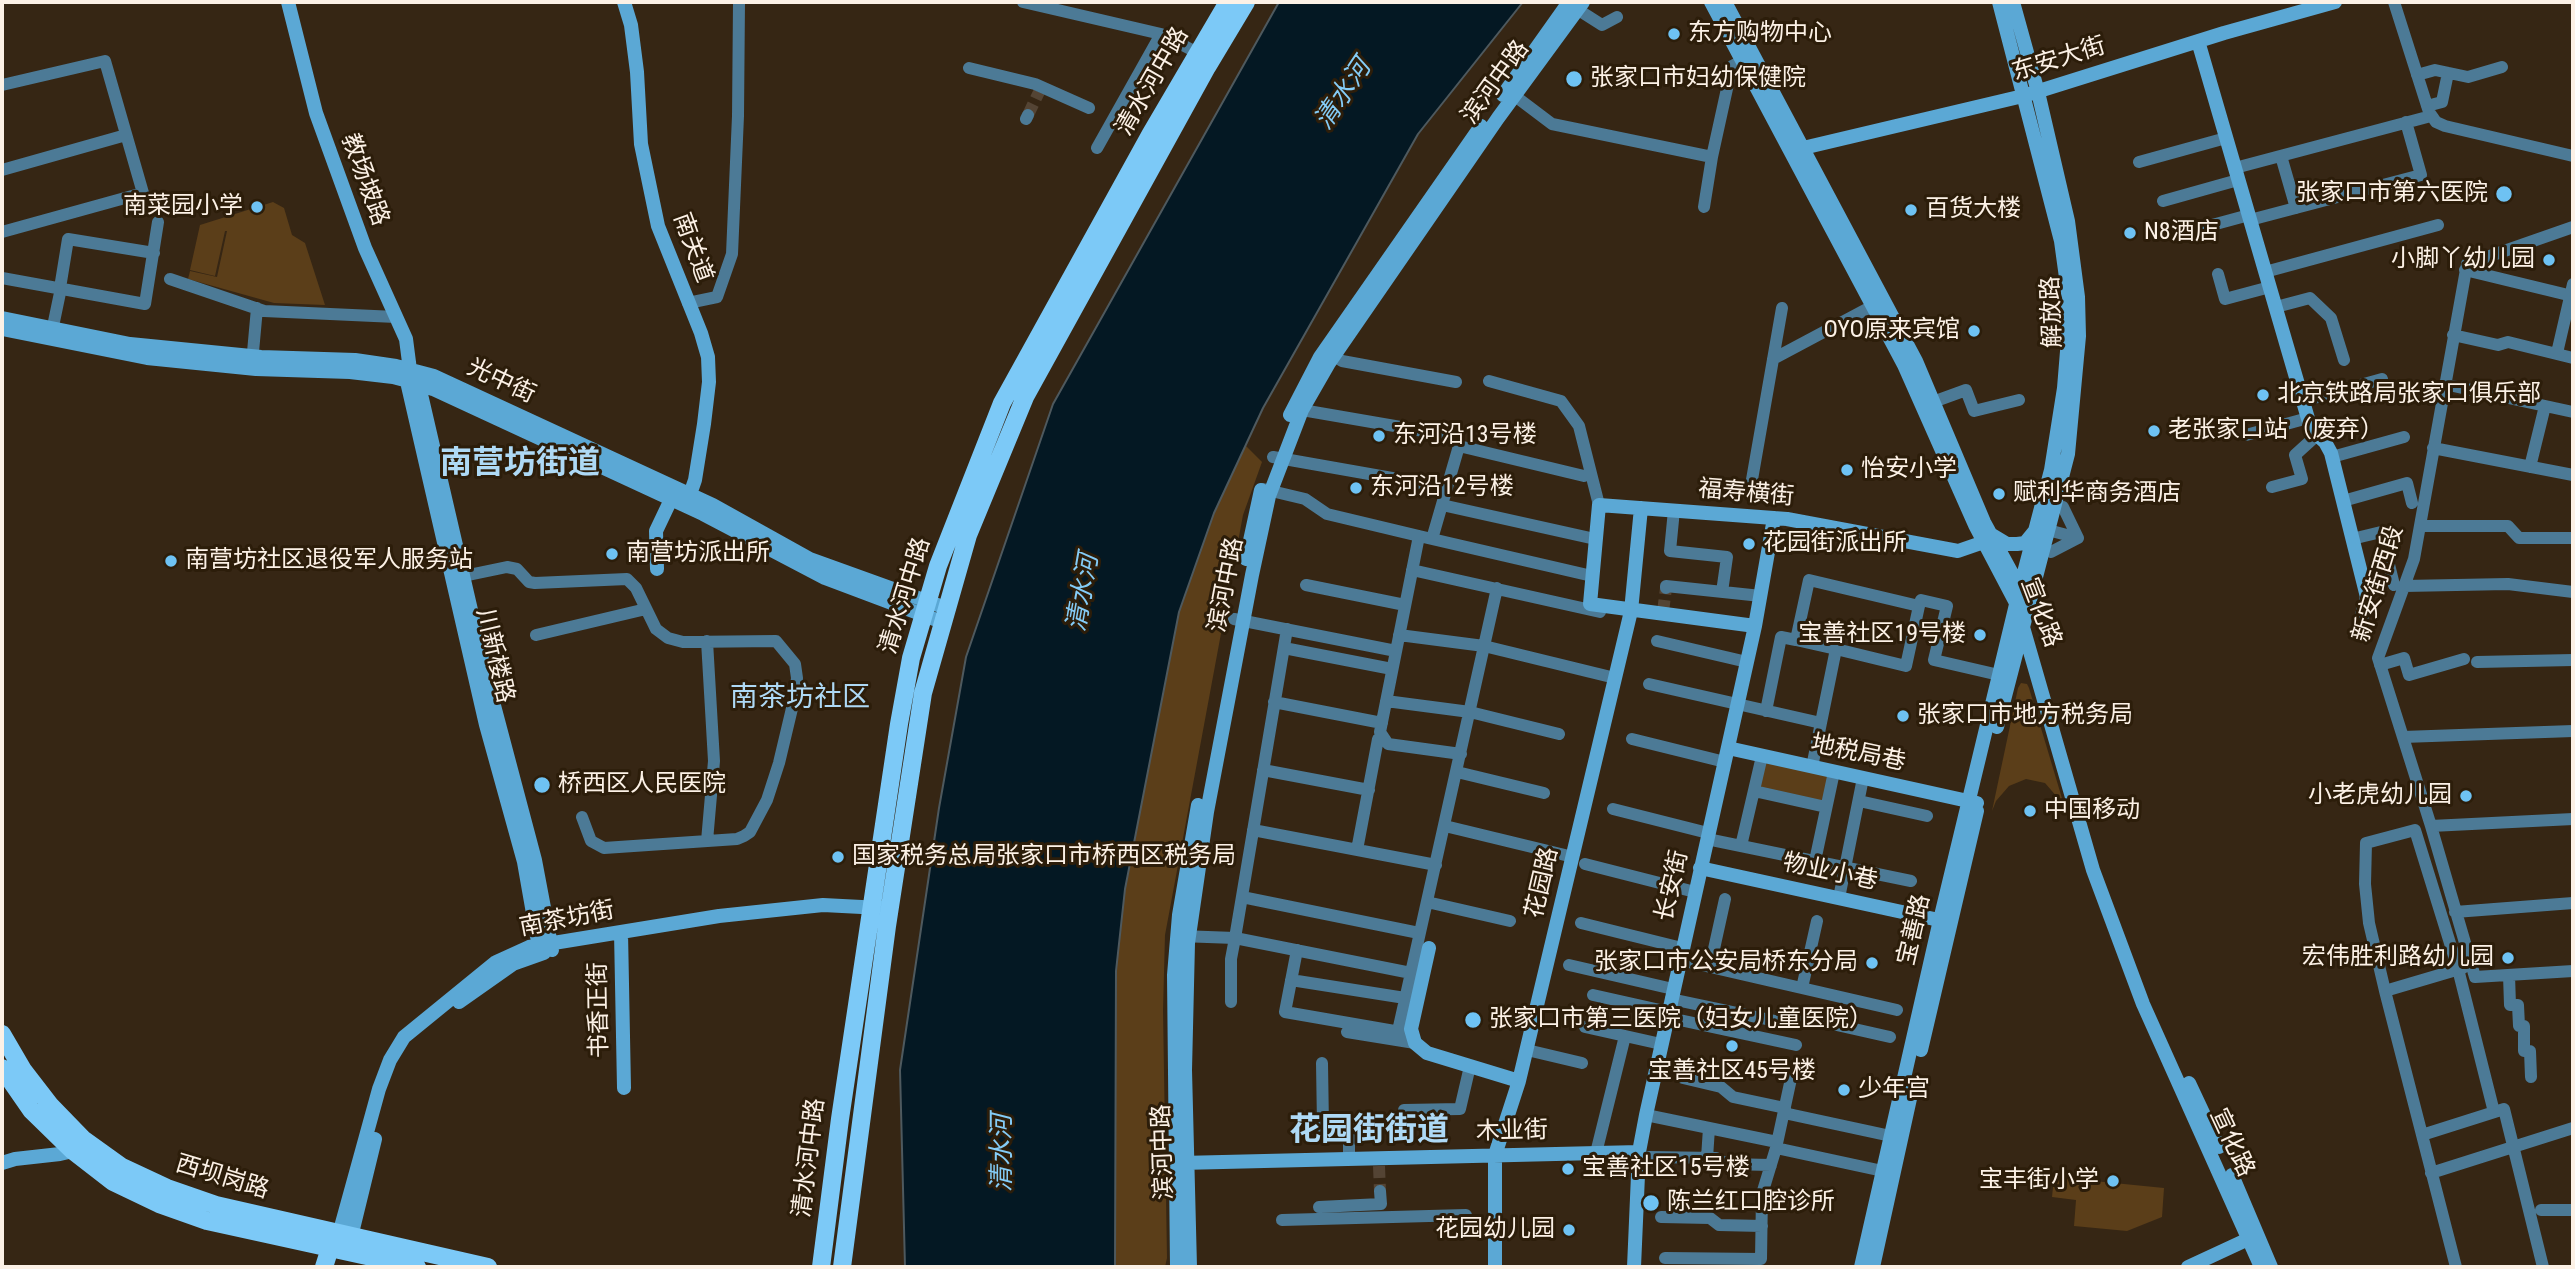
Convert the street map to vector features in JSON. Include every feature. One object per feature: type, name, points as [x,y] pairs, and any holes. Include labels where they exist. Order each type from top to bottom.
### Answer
[{"type":"main road","name":"清水河中路","points":[[821,1267],[833,1167],[899,724],[911,658],[938,566],[1002,403],[1088,245],[1228,2]]},
{"type":"main road","name":"清水河中路","points":[[842,1267],[889,915],[923,692],[968,535],[1025,397],[1207,67],[1247,2]]},
{"type":"main road","name":"西坝岗路","points":[[2,1034],[23,1070],[78,1145]]},
{"type":"main road","name":"西坝岗路","points":[[2,1069],[31,1110],[78,1145],[122,1167],[167,1188],[342,1248],[417,1267]]},
{"type":"main road","name":"西坝岗路","points":[[342,1248],[488,1267]]},
{"type":"main road","points":[[324,1267],[342,1248]]},
{"type":"street","name":"教场坡路","points":[[288,2],[316,113],[365,248],[406,339],[411,375]]},
{"type":"street","name":"南关道","points":[[624,2],[631,25],[637,72],[641,144],[658,226],[708,357],[709,382],[695,480],[656,531],[657,569]]},
{"type":"street","points":[[688,303],[716,297],[732,254],[738,116],[739,2]]},
{"type":"street","points":[[1023,2],[1161,34],[1198,53]]},
{"type":"street","name":"宣化路","points":[[1711,2],[1748,58],[1878,303],[2022,605],[2101,867],[2151,1002],[2254,1237],[2261,1267]]},
{"type":"street","name":"宣化路","points":[[1724,2],[1748,58]]},
{"type":"street","name":"解放路","points":[[1999,2],[2057,217],[2068,292],[2068,344],[2056,448],[2042,530],[2022,605]]},
{"type":"street","name":"解放路","points":[[2013,2],[2038,92],[2068,221],[2078,297],[2079,335],[2068,454],[2020,588],[2022,605]]},
{"type":"street","name":"东安大街","points":[[1798,150],[2038,92],[2198,41],[2334,2]]},
{"type":"street","points":[[2394,2],[2429,111],[2445,126],[2573,156]]},
{"type":"street","points":[[1574,4],[1602,25],[1617,17]]},
{"type":"street","name":"滨河中路","points":[[1177,1267],[1185,1000],[1183,936],[1239,620],[1266,490],[1298,407],[1330,353],[1574,4]]},
{"type":"street","points":[[1097,148],[1161,34]]},
{"type":"street","points":[[2198,41],[2308,418],[2332,457],[2367,597],[2357,633]]},
{"type":"street","points":[[1704,207],[1732,66],[1748,58]]},
{"type":"street","points":[[2,85],[105,61],[143,193],[2,232]]},
{"type":"street","points":[[2417,75],[2435,70],[2468,77],[2502,67]]},
{"type":"street","points":[[969,68],[1040,89],[1088,108]]},
{"type":"street","points":[[2163,201],[2281,156],[2406,122],[2441,102],[2448,73]]},
{"type":"street","points":[[1510,93],[1552,124],[1712,157]]},
{"type":"street","points":[[2179,234],[2296,208],[2421,174],[2406,122]]},
{"type":"street","points":[[2,170],[126,135]]},
{"type":"street","points":[[2139,162],[2226,138]]},
{"type":"street","points":[[2281,156],[2296,208]]},
{"type":"street","points":[[2,278],[145,304],[158,222]]},
{"type":"street","points":[[2218,274],[2225,299],[2268,280],[2438,225]]},
{"type":"street","points":[[2557,353],[2571,288],[2465,270],[2467,264],[2573,227]]},
{"type":"street","points":[[52,334],[68,239],[154,253]]},
{"type":"street","name":"新安街西段","points":[[2465,270],[2414,559],[2399,585],[2378,658],[2431,825],[2468,971]]},
{"type":"street","points":[[170,279],[264,310],[396,317]]},
{"type":"street","points":[[2276,307],[2310,298],[2332,318],[2344,360]]},
{"type":"street","points":[[1773,359],[1878,303]]},
{"type":"street","points":[[252,363],[257,308]]},
{"type":"street","points":[[1750,491],[1782,308]]},
{"type":"street","name":"光中街","points":[[2,318],[52,334]]},
{"type":"street","name":"光中街","points":[[2,329],[130,344],[252,363],[355,360],[411,375],[681,497],[810,559],[944,615]]},
{"type":"street","points":[[2454,335],[2498,345],[2508,342],[2573,358]]},
{"type":"street","points":[[1330,353],[1342,361],[1456,382]]},
{"type":"street","name":"川新楼路","points":[[411,375],[458,577],[535,860],[545,948]]},
{"type":"street","points":[[2303,401],[2382,379]]},
{"type":"street","points":[[1489,381],[1561,401],[1579,426],[1599,505],[1592,576],[1595,608]]},
{"type":"street","points":[[2444,384],[2573,412]]},
{"type":"street","name":"宣化路","points":[[1920,387],[1933,402],[1988,538],[2020,588]]},
{"type":"street","points":[[1933,402],[1966,390],[1975,411],[2019,400]]},
{"type":"street","points":[[2530,467],[2545,406]]},
{"type":"street","points":[[1298,407],[1447,435]]},
{"type":"street","points":[[2246,435],[2308,418]]},
{"type":"street","points":[[2272,487],[2302,479],[2295,455],[2317,435]]},
{"type":"street","points":[[2332,457],[2404,437]]},
{"type":"street","points":[[1357,850],[1412,570],[1442,505],[1459,446],[1584,476]]},
{"type":"street","points":[[2433,448],[2573,475]]},
{"type":"street","points":[[1277,458],[1426,484]]},
{"type":"street","points":[[2343,501],[2407,483],[2412,503]]},
{"type":"street","points":[[1266,490],[1305,499],[1327,514],[1592,576]]},
{"type":"street","points":[[1442,505],[1595,540]]},
{"type":"street","name":"福寿横街","points":[[1599,505],[1774,518],[1958,551],[1988,538]]},
{"type":"street","points":[[2063,507],[2078,538]]},
{"type":"street","name":"花园路","points":[[1495,1267],[1495,1155],[1519,1081],[1579,860],[1631,611],[1641,508]]},
{"type":"street","points":[[1675,510],[1670,551],[1727,557],[1722,592]]},
{"type":"street","name":"长安街","points":[[1634,1267],[1646,1115],[1755,626],[1774,518]]},
{"type":"street","points":[[2420,526],[2508,526],[2519,538],[2573,538]]},
{"type":"street","points":[[1988,538],[2007,544],[2025,543],[2042,530],[2078,538]]},
{"type":"street","points":[[2352,539],[2381,532],[2399,585],[2508,583],[2573,592]]},
{"type":"street","points":[[2051,552],[2078,538]]},
{"type":"street","points":[[458,577],[507,567],[517,569],[529,582],[535,583],[628,579],[633,582],[656,629],[668,638],[675,641],[776,641],[795,664],[797,678],[779,763],[767,800],[750,832],[737,839],[604,848],[591,841],[582,817]]},
{"type":"street","points":[[1412,570],[1595,608],[1663,613],[1755,626]]},
{"type":"street","points":[[1796,640],[1809,580],[1919,606]]},
{"type":"street","points":[[1306,585],[1405,605]]},
{"type":"street","points":[[1408,1036],[1405,998],[1497,588]]},
{"type":"street","points":[[1665,588],[1760,596]]},
{"type":"street","points":[[1766,711],[1781,636],[1906,666],[1921,600],[1947,607],[1934,660]]},
{"type":"street","name":"宣化路","points":[[2022,605],[2022,621],[2097,883],[2143,1004],[2254,1237],[2271,1267]]},
{"type":"street","name":"宝善路","points":[[1861,1267],[1888,1172],[2022,605]]},
{"type":"street","points":[[536,635],[646,608]]},
{"type":"street","points":[[1239,620],[1396,650]]},
{"type":"street","name":"宝善路","points":[[2004,677],[2022,621]]},
{"type":"street","points":[[1231,1002],[1231,959],[1287,629]]},
{"type":"street","points":[[1399,635],[1483,646],[1615,678]]},
{"type":"street","points":[[707,641],[713,761],[707,841]]},
{"type":"street","points":[[1657,641],[1747,662]]},
{"type":"street","points":[[1284,648],[1392,669]]},
{"type":"street","points":[[1812,767],[1836,649]]},
{"type":"street","points":[[1909,654],[2004,677],[2026,668],[2040,680]]},
{"type":"street","points":[[2380,665],[2404,658],[2409,675],[2471,661],[2573,660]]},
{"type":"street","points":[[1649,684],[1821,723]]},
{"type":"street","points":[[1386,701],[1470,712],[1559,734]]},
{"type":"street","points":[[1274,702],[1382,730]]},
{"type":"street","points":[[1382,730],[1388,744],[1461,754]]},
{"type":"street","points":[[2403,737],[2573,731]]},
{"type":"street","points":[[1632,739],[1727,755]]},
{"type":"street","name":"地税局巷","points":[[1727,755],[1762,756],[1974,802]]},
{"type":"street","points":[[1741,846],[1762,756]]},
{"type":"street","points":[[1263,770],[1368,790]]},
{"type":"street","points":[[1457,772],[1544,793]]},
{"type":"street","points":[[1815,861],[1834,772]]},
{"type":"street","points":[[1839,898],[1863,778]]},
{"type":"street","points":[[1754,791],[1826,807]]},
{"type":"street","points":[[1859,802],[1927,816]]},
{"type":"street","points":[[1613,809],[1741,846],[1911,881]]},
{"type":"street","points":[[2431,825],[2573,818]]},
{"type":"street","points":[[1445,826],[1695,892]]},
{"type":"street","points":[[1252,830],[1436,865]]},
{"type":"street","points":[[2456,1267],[2369,923],[2365,884],[2366,843],[2415,830],[2468,971],[2494,1112]]},
{"type":"street","name":"物业小巷","points":[[1700,868],[1946,921]]},
{"type":"street","points":[[1242,897],[1419,933]]},
{"type":"street","points":[[1710,967],[1725,899]]},
{"type":"street","points":[[1427,902],[1510,922]]},
{"type":"street","points":[[2455,912],[2573,903]]},
{"type":"street","name":"南茶坊街","points":[[342,1248],[398,1062],[410,1043],[446,1012],[513,964],[545,948],[622,936],[719,916],[823,905],[889,915]]},
{"type":"street","points":[[1802,988],[1817,921]]},
{"type":"street","points":[[1581,923],[1681,954],[1710,967],[1896,1010]]},
{"type":"street","name":"书香正街","points":[[622,936],[624,1088]]},
{"type":"street","points":[[1183,936],[1235,938],[1411,973]]},
{"type":"street","points":[[1408,1036],[1429,948]]},
{"type":"street","points":[[1297,950],[1285,1012],[1408,1036],[1427,1053],[1519,1081]]},
{"type":"street","points":[[1569,965],[1728,1030],[1796,1045]]},
{"type":"street","points":[[2385,991],[2468,971],[2509,975],[2573,971]]},
{"type":"street","points":[[2509,975],[2510,1005],[2518,1005],[2519,1026],[2524,1026],[2524,1051],[2530,1051],[2531,1077]]},
{"type":"street","points":[[1291,980],[1405,998]]},
{"type":"street","points":[[1593,995],[1732,1012],[1780,1022],[1810,1019],[1890,1037]]},
{"type":"street","points":[[1728,1030],[1732,1012]]},
{"type":"street","points":[[1585,1027],[1661,1044]]},
{"type":"street","points":[[1347,1032],[1408,1036]]},
{"type":"street","points":[[1596,1153],[1625,1036]]},
{"type":"street","points":[[1527,1050],[1582,1063]]},
{"type":"street","points":[[1322,1063],[1323,1126]]},
{"type":"street","points":[[1404,1110],[1460,1109],[1470,1066]]},
{"type":"street","points":[[1665,1258],[1705,1263],[1761,1259],[1762,1194],[1777,1145],[1792,1074]]},
{"type":"street","points":[[1683,1078],[1721,1087],[1733,1097],[1896,1136]]},
{"type":"street","points":[[2422,1135],[2504,1109],[2520,1150],[2543,1267]]},
{"type":"street","points":[[1646,1115],[1888,1172]]},
{"type":"street","points":[[1303,1126],[1349,1125],[1349,1159]]},
{"type":"street","points":[[1707,1158],[1709,1128]]},
{"type":"street","points":[[2520,1150],[2573,1128]]},
{"type":"street","points":[[2431,1173],[2573,1136]]},
{"type":"street","points":[[2,1163],[78,1145]]},
{"type":"street","name":"木业街","points":[[1182,1163],[1349,1159],[1379,1162],[1495,1155],[1596,1153],[1644,1155]]},
{"type":"street","points":[[1644,1155],[1716,1158],[1726,1164],[1771,1165]]},
{"type":"street","name":"滨河中路","points":[[1182,1163],[1190,1267]]},
{"type":"street","name":"宝善路","points":[[1873,1267],[1888,1172]]},
{"type":"street","points":[[1320,1207],[1381,1197],[1382,1217]]},
{"type":"street","points":[[2541,1210],[2573,1210]]},
{"type":"street","points":[[1282,1220],[1466,1215]]},
{"type":"street","points":[[1661,1217],[1710,1218],[1719,1225],[1762,1226]]},
{"type":"street","points":[[2188,1267],[2254,1237]]},
{"type":"shaded area","points":[[273,202],[284,208],[292,235],[305,243],[325,305],[274,303],[188,279],[190,271],[217,277],[227,231],[215,276],[190,270],[200,225]]},
{"type":"shaded area","points":[[1245,445],[1262,462],[1243,515],[1165,935],[1163,1010],[1167,1258],[1165,1267],[1115,1267],[1116,971],[1125,889],[1179,612],[1214,513]]},
{"type":"shaded area","points":[[2021,683],[2027,684],[2029,688],[2064,805],[2045,783],[2026,779],[2009,786],[1996,801],[1992,811],[2018,688]]},
{"type":"shaded area","points":[[1765,759],[1830,774],[1823,804],[1758,790]]},
{"type":"shaded area","points":[[2054,1177],[2164,1188],[2162,1217],[2127,1231],[2074,1226],[2076,1200],[2052,1197]]},
{"type":"water","name":"清水河","points":[[1279,2],[1523,2],[1418,134],[1263,408],[1214,513],[1179,612],[1125,889],[1116,971],[1115,1267],[905,1267],[900,1070],[939,808],[966,657],[1053,404]]},
{"type":"tunnel","points":[[1028,115],[1039,92]]},
{"type":"tunnel","points":[[1663,612],[1666,588]]},
{"type":"tunnel","points":[[1379,1166],[1380,1191]]},
{"type":"place","name":"东方购物中心","points":[[1674,34]]},
{"type":"place","name":"张家口市妇幼保健院","points":[[1574,79]]},
{"type":"place","name":"张家口市第六医院","points":[[2504,194]]},
{"type":"place","name":"南菜园小学","points":[[257,207]]},
{"type":"place","name":"百货大楼","points":[[1911,210]]},
{"type":"place","name":"N8酒店","points":[[2130,233]]},
{"type":"place","name":"小脚丫幼儿园","points":[[2549,260]]},
{"type":"place","name":"OYO原来宾馆","points":[[1974,331]]},
{"type":"place","name":"北京铁路局张家口俱乐部","points":[[2263,395]]},
{"type":"place","name":"老张家口站（废弃）","points":[[2154,431]]},
{"type":"place","name":"东河沿13号楼","points":[[1379,436]]},
{"type":"place","name":"怡安小学","points":[[1847,470]]},
{"type":"place","name":"东河沿12号楼","points":[[1356,488]]},
{"type":"place","name":"赋利华商务酒店","points":[[1999,494]]},
{"type":"place","name":"花园街派出所","points":[[1749,544]]},
{"type":"place","name":"南营坊派出所","points":[[612,554]]},
{"type":"place","name":"南营坊社区退役军人服务站","points":[[171,561]]},
{"type":"place","name":"宝善社区19号楼","points":[[1980,635]]},
{"type":"place","name":"张家口市地方税务局","points":[[1903,716]]},
{"type":"place","name":"桥西区人民医院","points":[[542,785]]},
{"type":"place","name":"小老虎幼儿园","points":[[2466,796]]},
{"type":"place","name":"中国移动","points":[[2030,811]]},
{"type":"place","name":"国家税务总局张家口市桥西区税务局","points":[[838,857]]},
{"type":"place","name":"宏伟胜利路幼儿园","points":[[2508,958]]},
{"type":"place","name":"张家口市公安局桥东分局","points":[[1872,963]]},
{"type":"place","name":"张家口市第三医院（妇女儿童医院）","points":[[1473,1020]]},
{"type":"place","name":"宝善社区45号楼","points":[[1732,1046]]},
{"type":"place","name":"少年宫","points":[[1844,1090]]},
{"type":"place","name":"宝善社区15号楼","points":[[1568,1169]]},
{"type":"place","name":"宝丰街小学","points":[[2113,1181]]},
{"type":"place","name":"陈兰红口腔诊所","points":[[1651,1203]]},
{"type":"place","name":"花园幼儿园","points":[[1569,1230]]},
{"type":"district","name":"南营坊街道","points":[[520,465]]},
{"type":"district","name":"南茶坊社区","points":[[800,699]]},
{"type":"district","name":"花园街街道","points":[[1369,1132]]}]
